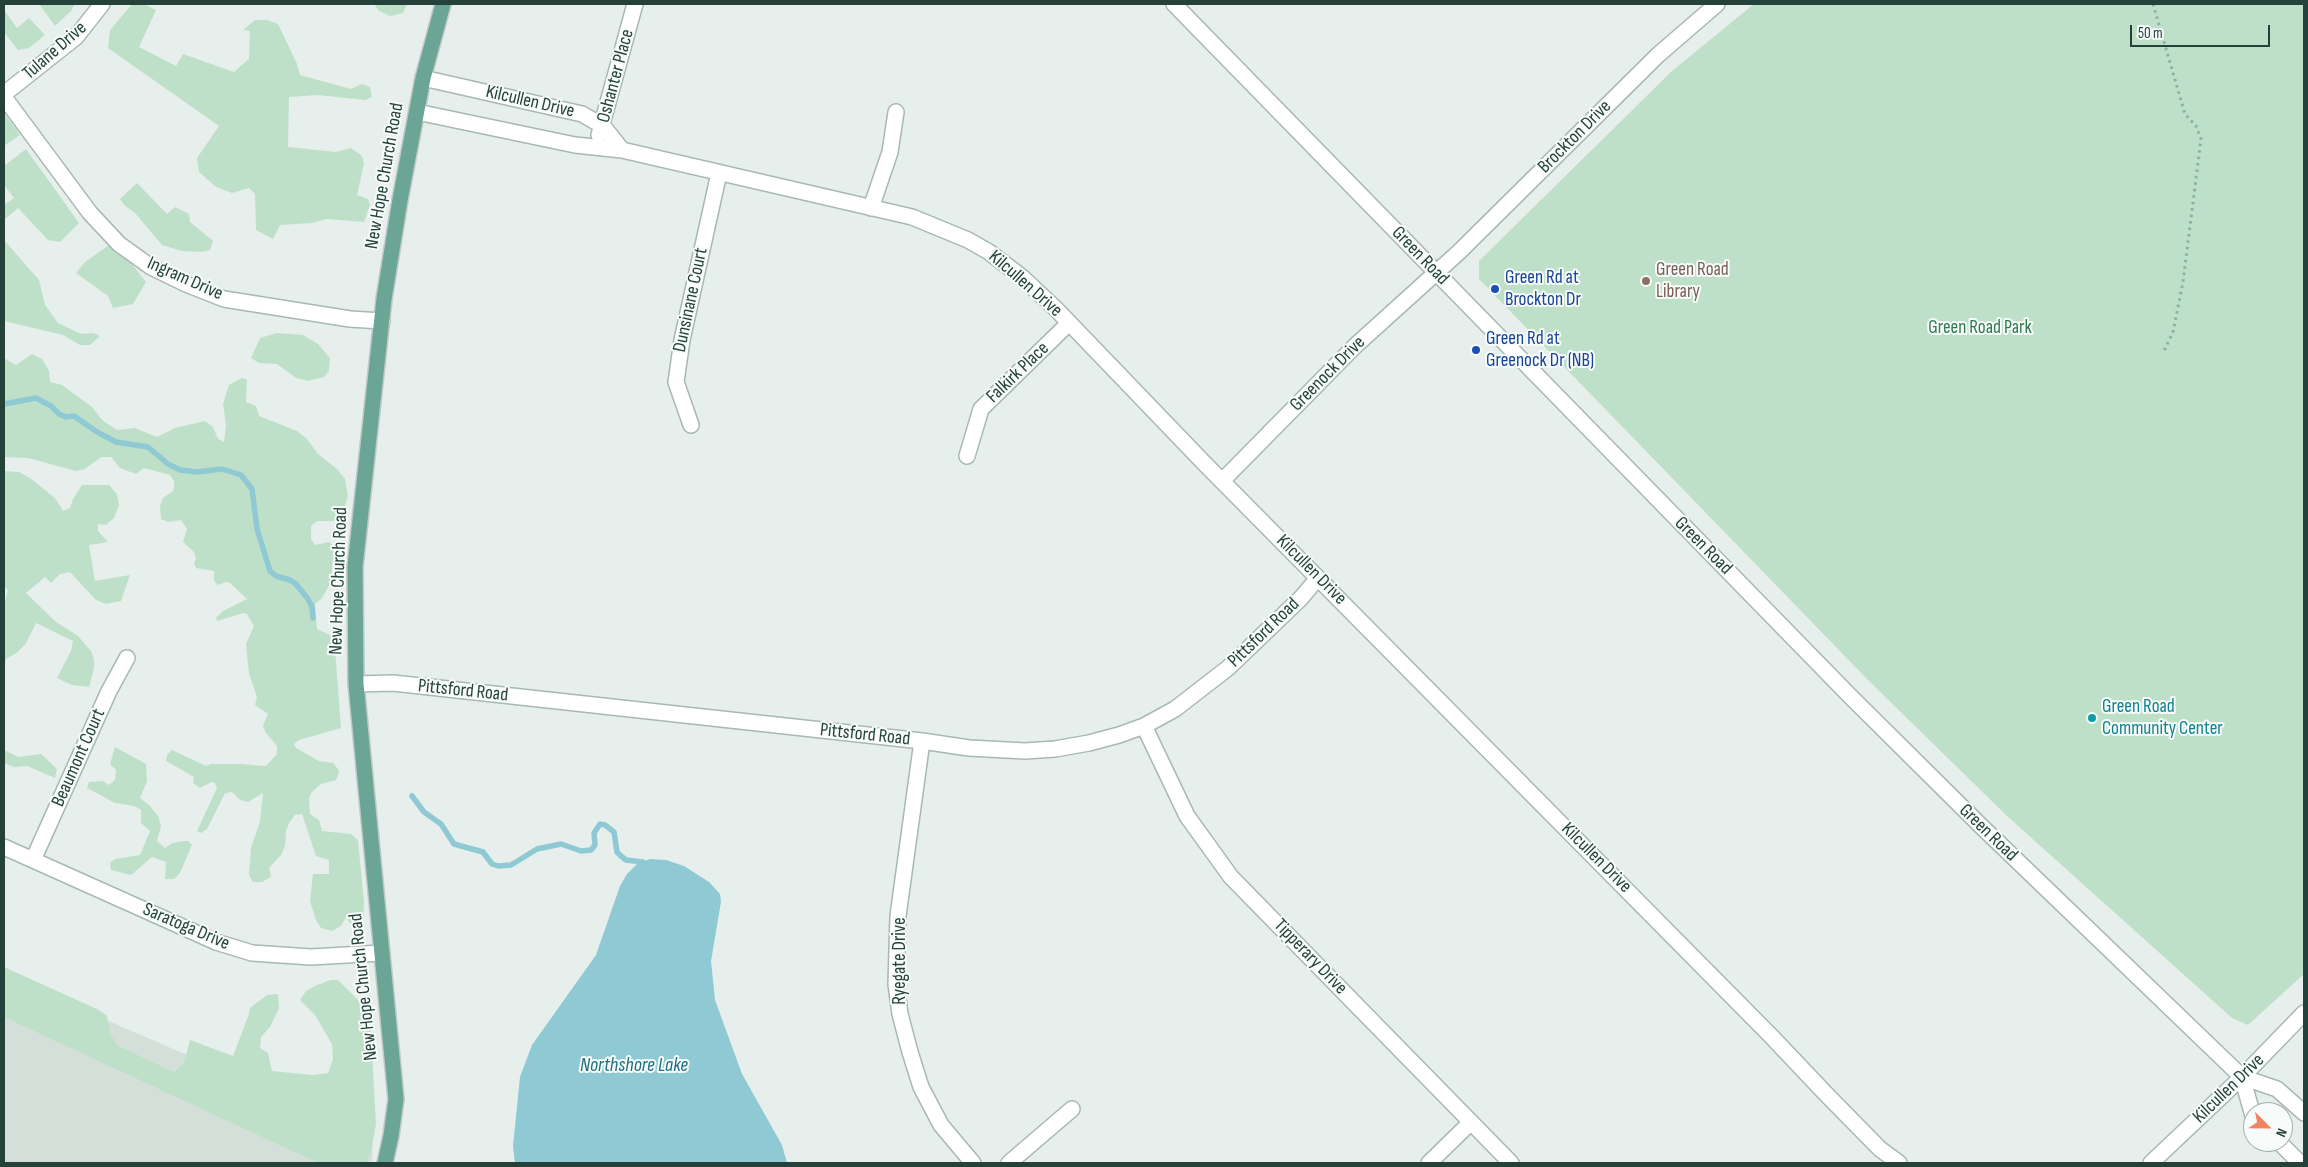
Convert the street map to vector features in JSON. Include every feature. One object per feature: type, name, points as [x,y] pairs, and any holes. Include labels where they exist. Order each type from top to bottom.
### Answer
[{"type":"main road","name":"New Hope Church Road","points":[[385,1163],[396,1099],[356,684],[355,567],[382,321],[400,200],[424,78],[443,4]]},
{"type":"street","name":"Tulane Drive","points":[[4,95],[76,37],[102,4]]},
{"type":"street","name":"Oshanter Place","points":[[594,148],[603,126],[635,4]]},
{"type":"street","name":"Green Road","points":[[1174,4],[1849,695],[1981,826],[2242,1077],[2277,1089],[2304,1113]]},
{"type":"street","name":"Brockton Drive","points":[[1436,272],[1658,54],[1717,4]]},
{"type":"street","name":"Kilcullen Drive","points":[[424,78],[582,114],[603,126],[622,150]]},
{"type":"street","name":"Ingram Drive","points":[[4,95],[90,213],[120,244],[152,268],[186,284],[224,298],[350,319],[382,321]]},
{"type":"street","name":"Kilcullen Drive","points":[[417,112],[594,148],[622,150],[912,216],[968,240],[989,252],[1022,278],[1068,323],[1772,1037],[1873,1142],[1899,1163]]},
{"type":"street","points":[[871,208],[890,152],[896,112]]},
{"type":"street","name":"Dunsinane Court","points":[[691,424],[676,382],[682,340],[719,173]]},
{"type":"street","name":"Greenock Drive","points":[[1223,480],[1355,346],[1436,272]]},
{"type":"street","name":"Falkirk Place","points":[[967,456],[981,409],[1068,323]]},
{"type":"street","name":"Pittsford Road","points":[[356,684],[393,683],[922,741],[969,748],[1025,751],[1089,744],[1119,736],[1144,726],[1174,709],[1228,668],[1301,598],[1318,578]]},
{"type":"street","name":"Beaumont Court","points":[[33,860],[109,691],[127,658]]},
{"type":"street","name":"Tipperary Drive","points":[[1144,726],[1187,816],[1231,876],[1511,1163]]},
{"type":"street","name":"Ryegate Drive","points":[[922,741],[898,916],[896,984],[902,1024],[922,1087],[941,1125],[973,1163]]},
{"type":"street","name":"Saratoga Drive","points":[[4,847],[216,942],[252,953],[311,957],[381,953]]},
{"type":"street","name":"Kilcullen Drive","points":[[2151,1163],[2242,1077],[2304,1013]]},
{"type":"street","points":[[2242,1077],[2249,1102]]},
{"type":"street","points":[[1009,1163],[1072,1109]]},
{"type":"street","points":[[1429,1163],[1471,1122]]},
{"type":"street","points":[[2289,1152],[2300,1163]]},
{"type":"path","points":[[2153,4],[2186,114],[2196,126],[2201,139],[2184,282],[2173,332],[2163,353]]},
{"type":"shaded area","points":[[4,976],[373,1135],[372,1163],[4,1163]]},
{"type":"green space","points":[[39,4],[75,4],[71,11],[55,26]]},
{"type":"green space","points":[[132,4],[146,5],[156,10],[139,47],[176,66],[183,54],[234,72],[249,59],[250,31],[243,30],[255,20],[267,20],[278,24],[297,64],[300,75],[351,89],[362,84],[370,87],[372,97],[365,100],[318,95],[289,97],[288,147],[336,152],[351,148],[362,156],[364,163],[357,195],[368,199],[370,205],[364,222],[326,219],[312,223],[280,225],[273,239],[256,230],[255,194],[249,188],[232,193],[216,187],[199,172],[197,158],[219,126],[108,48],[110,30]]},
{"type":"green space","points":[[374,4],[407,4],[403,13],[390,16],[379,11]]},
{"type":"green space","name":"Green Road Park","points":[[1754,4],[2304,4],[2304,974],[2248,1025],[2232,1018],[2007,816],[1868,680],[1479,279],[1479,261],[1672,71]]},
{"type":"green space","points":[[4,10],[17,28],[29,18],[45,35],[29,48],[18,50],[4,32]]},
{"type":"green space","points":[[4,113],[20,135],[4,146]]},
{"type":"green space","points":[[26,149],[79,223],[60,242],[48,240],[18,208],[4,220],[4,205],[14,198],[4,185],[4,166]]},
{"type":"green space","points":[[137,183],[167,214],[175,207],[189,214],[190,222],[213,241],[210,250],[202,252],[182,251],[162,245],[135,213],[124,205],[120,199]]},
{"type":"green space","points":[[4,240],[39,280],[45,305],[58,323],[81,334],[93,333],[100,336],[90,345],[80,345],[63,335],[4,321]]},
{"type":"green space","points":[[109,245],[128,259],[146,282],[133,304],[113,308],[108,296],[76,273],[85,262]]},
{"type":"green space","points":[[277,333],[303,335],[318,344],[330,358],[329,371],[324,377],[308,381],[296,378],[277,364],[259,363],[251,358],[260,338]]},
{"type":"green space","points":[[32,354],[42,359],[49,371],[50,382],[62,385],[92,407],[102,420],[117,430],[135,428],[157,437],[175,428],[205,421],[213,427],[218,439],[224,442],[226,425],[223,404],[229,385],[242,378],[247,380],[246,402],[256,406],[259,416],[297,431],[345,479],[348,496],[338,521],[317,521],[311,526],[311,539],[315,545],[329,542],[334,546],[331,582],[322,598],[315,604],[317,629],[330,635],[335,649],[341,728],[299,740],[294,744],[296,748],[319,761],[333,763],[338,769],[339,773],[336,780],[321,784],[311,793],[309,799],[310,814],[319,820],[322,831],[351,834],[358,840],[364,902],[363,924],[358,927],[351,924],[346,917],[341,926],[332,931],[321,928],[316,920],[310,901],[313,874],[329,874],[329,860],[316,856],[302,814],[295,815],[289,823],[286,831],[285,846],[281,855],[269,868],[271,877],[262,882],[253,882],[249,875],[251,848],[260,821],[263,793],[248,802],[240,800],[232,792],[225,793],[207,829],[201,833],[197,831],[217,788],[215,783],[212,782],[200,788],[193,783],[194,777],[166,761],[167,755],[172,750],[206,766],[211,764],[241,764],[266,766],[277,754],[277,746],[265,732],[263,725],[268,714],[255,705],[257,697],[249,674],[246,644],[254,626],[247,614],[243,613],[217,621],[216,618],[223,611],[247,599],[230,583],[226,582],[218,585],[214,581],[214,571],[196,568],[194,552],[183,542],[187,529],[181,520],[168,522],[161,519],[160,506],[163,498],[173,491],[174,481],[170,475],[144,468],[136,474],[120,468],[111,457],[101,457],[85,469],[76,471],[28,458],[4,457],[4,358],[16,365]]},
{"type":"green space","points":[[4,471],[19,472],[30,478],[55,498],[63,511],[70,508],[73,499],[82,485],[109,485],[117,494],[119,505],[114,518],[106,525],[98,524],[98,531],[108,542],[89,545],[95,581],[130,575],[121,601],[106,604],[96,600],[70,572],[60,574],[51,583],[45,577],[26,593],[56,622],[78,636],[91,651],[94,659],[94,668],[89,687],[72,685],[57,678],[71,651],[73,641],[36,623],[26,643],[18,652],[6,659],[4,666],[4,606],[8,590],[4,586]]},
{"type":"green space","points":[[115,747],[146,764],[147,781],[140,798],[158,816],[161,826],[157,841],[165,848],[172,843],[183,841],[188,841],[192,845],[180,873],[174,879],[165,879],[166,862],[152,857],[131,875],[111,870],[110,863],[115,859],[140,855],[150,831],[141,823],[141,810],[134,806],[115,803],[87,788],[89,782],[103,781],[109,785],[115,780],[116,770],[110,764]]},
{"type":"green space","points":[[4,750],[18,757],[41,754],[57,769],[55,778],[27,766],[14,767],[4,763]]},
{"type":"green space","points":[[4,967],[99,1010],[107,1016],[111,1035],[118,1046],[174,1072],[184,1063],[190,1040],[233,1056],[250,1008],[267,995],[278,994],[279,1008],[270,1027],[261,1037],[260,1048],[268,1053],[272,1071],[313,1075],[328,1073],[333,1059],[332,1044],[315,1015],[300,1000],[306,991],[317,985],[331,980],[338,980],[360,1002],[370,1016],[376,1124],[371,1150],[366,1163],[318,1163],[4,1017]]},
{"type":"water","name":"Northshore Lake","points":[[650,859],[666,860],[684,866],[709,882],[720,894],[721,902],[711,961],[715,1000],[742,1074],[782,1145],[787,1163],[515,1163],[513,1146],[520,1077],[532,1045],[596,955],[620,886],[627,874],[637,864]]},
{"type":"waterway","points":[[4,404],[36,398],[51,406],[59,414],[66,417],[74,416],[116,442],[148,447],[168,464],[180,470],[197,472],[222,469],[241,475],[252,489],[257,529],[270,571],[276,576],[296,584],[308,599],[312,607],[313,618]]},
{"type":"waterway","points":[[412,796],[424,812],[441,824],[454,844],[483,852],[492,864],[498,866],[511,865],[537,849],[561,844],[581,851],[591,850],[595,845],[594,833],[600,824],[605,825],[614,832],[617,852],[626,860],[643,862],[643,869]]},
{"type":"place","name":"Green Road Library","points":[[1646,281]]},
{"type":"place","name":"Green Rd at Brockton Dr","points":[[1495,289]]},
{"type":"place","name":"Green Rd at Greenock Dr (NB)","points":[[1476,350]]},
{"type":"place","name":"Green Road Community Center","points":[[2092,718]]}]
